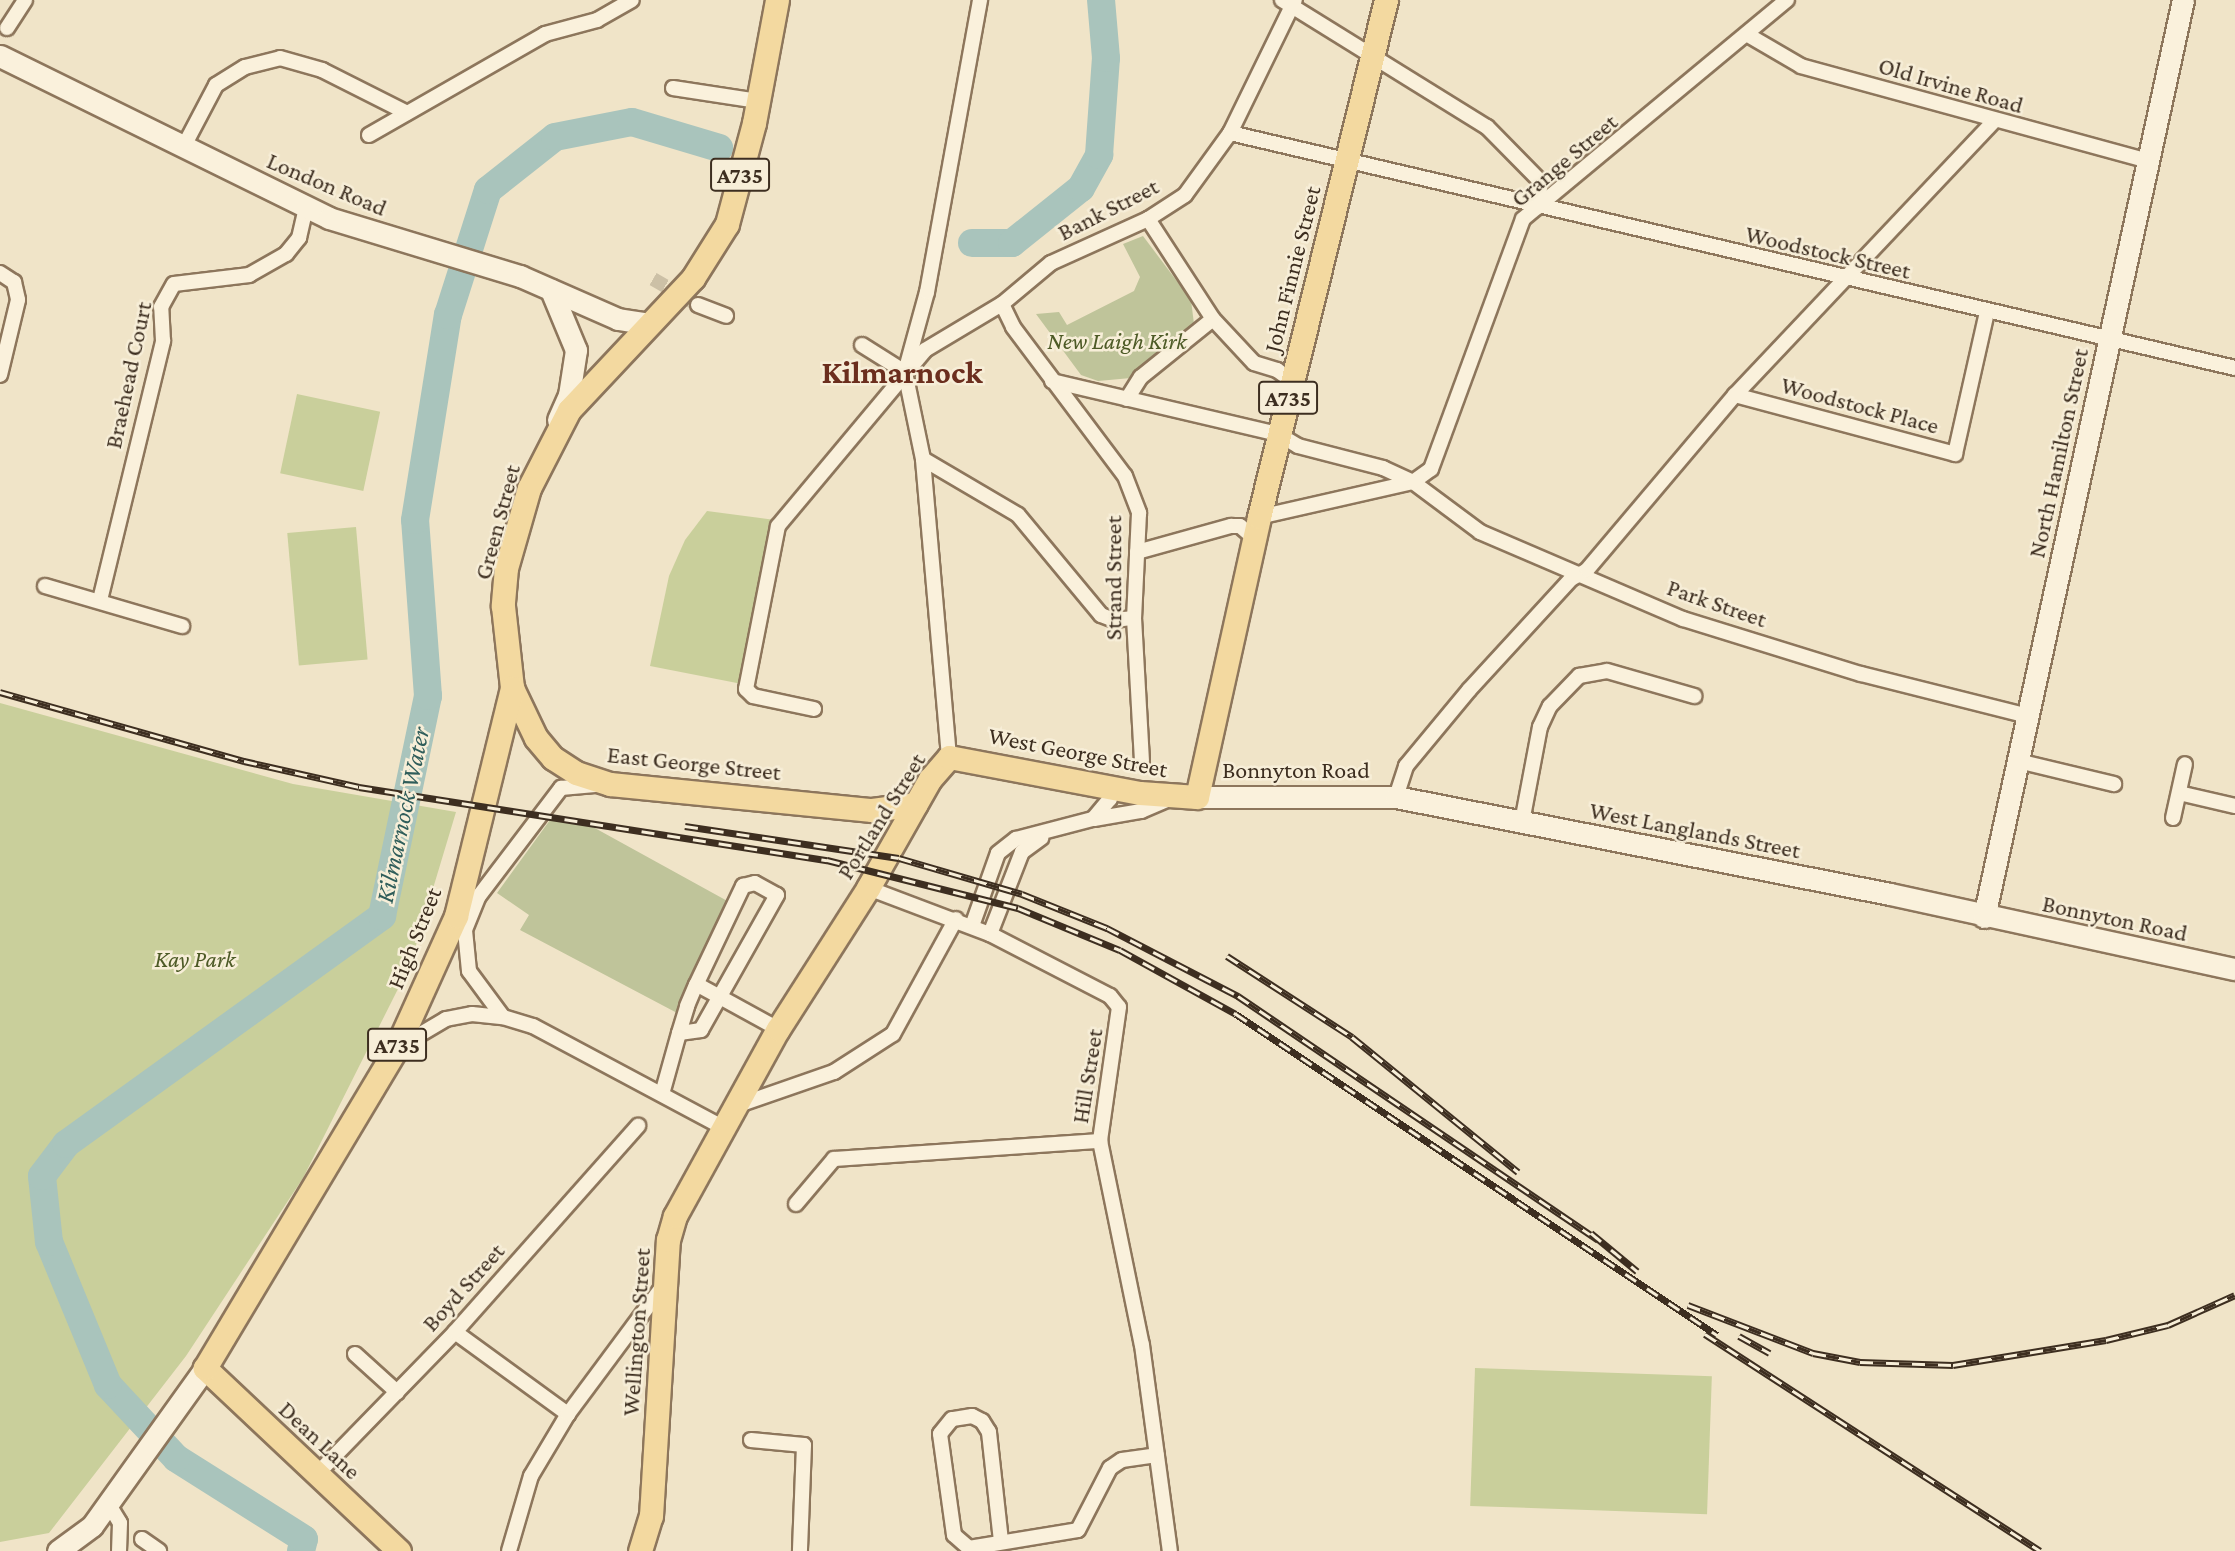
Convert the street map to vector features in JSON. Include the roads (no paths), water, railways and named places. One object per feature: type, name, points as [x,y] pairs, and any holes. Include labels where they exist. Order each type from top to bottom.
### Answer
[{"type":"main road","name":"A735","points":[[648,324],[693,278],[727,224],[758,101],[777,0]]},
{"type":"main road","name":"John Finnie Street","points":[[1197,797],[1278,434],[1386,0]]},
{"type":"main road","name":"Green Street","points":[[512,688],[503,606],[506,568],[528,488],[553,433],[648,324]]},
{"type":"main road","name":"East George Street","points":[[512,688],[536,738],[553,758],[576,773],[610,784],[872,810],[916,804]]},
{"type":"main road","name":"High Street","points":[[205,1368],[396,1049],[456,915],[512,688]]},
{"type":"main road","name":"West George Street","points":[[949,757],[1173,797],[1197,797]]},
{"type":"main road","name":"Portland Street","points":[[728,1117],[778,1029],[868,888],[916,804],[949,757]]},
{"type":"main road","name":"Wellington Street","points":[[644,1550],[651,1516],[665,1283],[675,1216],[728,1117]]},
{"type":"main road","name":"Dean Lane","points":[[205,1368],[399,1551]]},
{"type":"street","points":[[8,28],[25,0]]},
{"type":"street","points":[[369,135],[545,34],[597,20],[632,0]]},
{"type":"street","points":[[862,345],[905,372],[927,292],[980,0]]},
{"type":"street","name":"Grange Street","points":[[1413,482],[1431,469],[1523,219],[1787,0]]},
{"type":"street","name":"North Hamilton Street","points":[[1984,917],[2183,0]]},
{"type":"street","points":[[1289,2],[1487,127],[1541,182],[1537,208]]},
{"type":"street","name":"Bank Street","points":[[814,709],[753,696],[746,689],[778,526],[809,485],[828,469],[925,350],[1002,304],[1051,263],[1148,219],[1185,195],[1230,133],[1289,2]]},
{"type":"street","name":"Old Irvine Road","points":[[1748,35],[1801,66],[2148,161]]},
{"type":"street","name":"London Road","points":[[0,56],[306,208],[414,247],[485,267],[551,290],[618,319],[648,324]]},
{"type":"street","points":[[184,146],[216,85],[245,67],[280,58],[322,70],[407,113]]},
{"type":"street","points":[[673,88],[758,101]]},
{"type":"street","points":[[1396,797],[1414,756],[1578,575],[1587,570],[1735,395],[1994,121]]},
{"type":"street","name":"Woodstock Street","points":[[1230,133],[1537,208],[2235,368]]},
{"type":"street","name":"Braehead Court","points":[[100,600],[163,341],[162,307],[174,284],[249,275],[286,254],[299,238],[306,208]]},
{"type":"street","points":[[1148,219],[1213,319],[1254,363],[1276,370],[1292,381]]},
{"type":"street","points":[[0,273],[14,282],[19,300],[0,375]]},
{"type":"street","points":[[551,290],[576,350],[569,396],[553,433]]},
{"type":"street","name":"Strand Street","points":[[1002,304],[1052,381],[1076,407],[1125,476],[1139,513],[1134,618],[1142,761]]},
{"type":"street","points":[[698,305],[726,316]]},
{"type":"street","name":"Woodstock Place","points":[[1735,395],[1955,454],[1987,312]]},
{"type":"street","points":[[1127,399],[1141,377],[1213,319]]},
{"type":"street","name":"Portland Street","points":[[905,372],[923,459],[949,757]]},
{"type":"street","name":"Park Street","points":[[1052,381],[1278,434],[1298,446],[1383,468],[1413,482],[1480,532],[1683,619],[1861,674],[2028,716]]},
{"type":"street","points":[[923,459],[1018,515],[1101,615],[1114,620],[1134,618]]},
{"type":"street","points":[[1137,552],[1231,526],[1256,527],[1413,482]]},
{"type":"street","points":[[45,586],[182,626]]},
{"type":"street","points":[[1522,822],[1540,727],[1550,706],[1579,676],[1607,671],[1694,696]]},
{"type":"street","points":[[2018,761],[2114,784]]},
{"type":"street","points":[[2173,818],[2185,764]]},
{"type":"street","points":[[503,1017],[470,971],[465,930],[479,896],[561,788],[610,784]]},
{"type":"street","points":[[1093,819],[1110,799],[1107,786]]},
{"type":"street","points":[[2179,793],[2235,806]]},
{"type":"street","points":[[972,926],[998,853],[1016,839],[1045,835],[1093,819],[1141,811],[1173,797]]},
{"type":"street","name":"Bonnyton Road","points":[[1197,797],[1396,797]]},
{"type":"street","name":"West Langlands Street","points":[[1396,797],[1984,917]]},
{"type":"street","points":[[990,934],[1021,852],[1045,835]]},
{"type":"street","points":[[662,1094],[680,1033],[698,985],[748,882],[777,895],[701,1030],[680,1033]]},
{"type":"street","name":"Hill Street","points":[[868,888],[990,934],[1110,996],[1119,1007],[1100,1141],[1142,1345],[1170,1551]]},
{"type":"street","name":"Bonnyton Road","points":[[1984,917],[2235,969]]},
{"type":"street","points":[[396,1049],[446,1019],[472,1014],[503,1017],[533,1026],[662,1094],[728,1117],[834,1072],[893,1034],[956,919]]},
{"type":"street","points":[[698,985],[778,1029]]},
{"type":"street","name":"Boyd Street","points":[[317,1474],[454,1332],[638,1126]]},
{"type":"street","points":[[796,1204],[834,1159],[1100,1141]]},
{"type":"street","points":[[509,1551],[531,1476],[568,1414],[665,1283]]},
{"type":"street","points":[[454,1332],[568,1414]]},
{"type":"street","points":[[355,1354],[397,1392]]},
{"type":"street","points":[[58,1551],[92,1526],[205,1368]]},
{"type":"street","points":[[1001,1541],[989,1432],[982,1421],[972,1416],[952,1419],[940,1434],[954,1535],[969,1548],[1078,1530],[1110,1468],[1122,1460],[1157,1455]]},
{"type":"street","points":[[751,1440],[804,1445],[800,1551]]},
{"type":"street","points":[[108,1503],[120,1523],[118,1551]]},
{"type":"street","points":[[142,1539],[159,1551]]},
{"type":"waterway","name":"Kilmarnock Water","points":[[972,243],[1012,243],[1081,188],[1099,155],[1106,58],[1101,0]]},
{"type":"waterway","name":"Kilmarnock Water","points":[[301,1551],[304,1539],[176,1458],[108,1385],[49,1242],[42,1176],[66,1144],[382,916],[428,696],[415,520],[448,315],[488,190],[555,137],[632,122],[719,148]]},
{"type":"tunnel","points":[[653,279],[698,305]]},
{"type":"railway","points":[[0,692],[244,761],[359,787],[827,860],[1018,908],[1120,950],[1236,1014],[1717,1335]]},
{"type":"railway","points":[[685,826],[899,858],[1022,894],[1107,928],[1238,996],[1598,1240]]},
{"type":"railway","points":[[1227,956],[1352,1037],[1518,1172]]},
{"type":"railway","points":[[1591,1233],[1637,1271]]},
{"type":"railway","points":[[1688,1305],[1813,1353],[1860,1362],[1953,1365],[2106,1340],[2168,1325],[2235,1295]]},
{"type":"railway","points":[[1705,1334],[2040,1551]]},
{"type":"railway","points":[[1739,1336],[1770,1353]]},
{"type":"district","name":"Kilmarnock","points":[[902,372]]},
{"type":"park label","name":"New Laigh Kirk","points":[[1117,341]]},
{"type":"park label","name":"Kay Park","points":[[195,959]]}]
